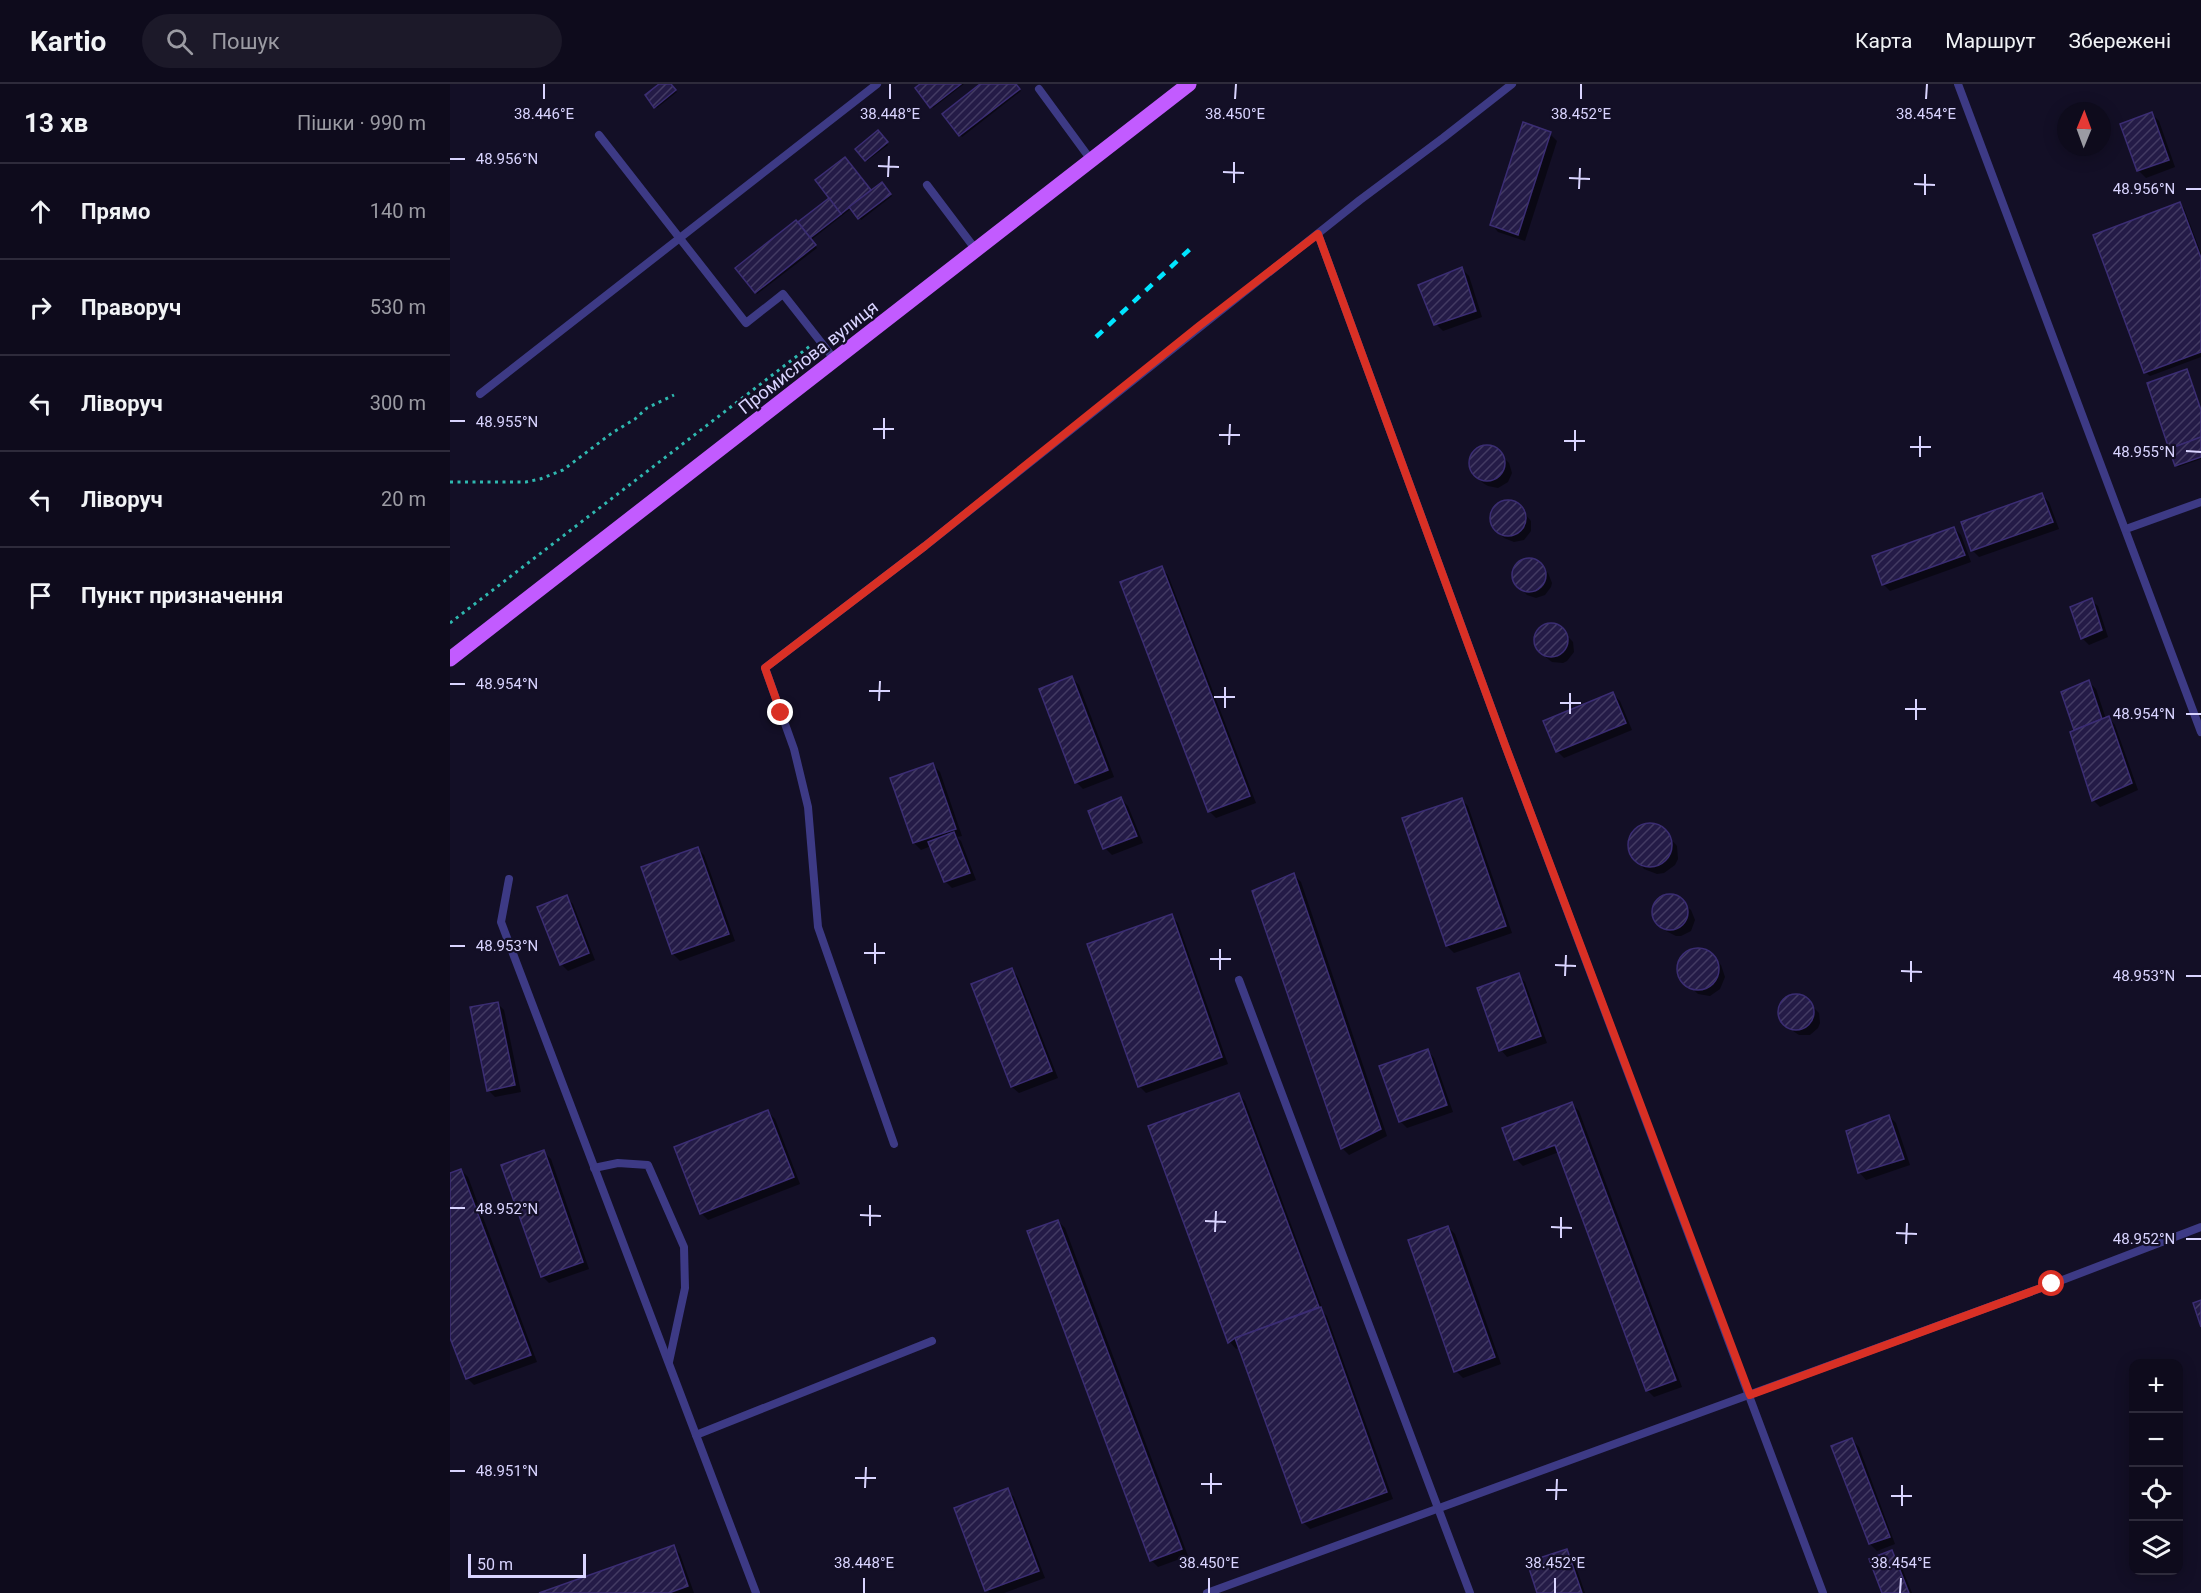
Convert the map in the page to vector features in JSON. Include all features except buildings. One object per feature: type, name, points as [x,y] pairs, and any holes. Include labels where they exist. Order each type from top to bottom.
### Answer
[{"type":"main road","name":"Промислова вулиця","points":[[450,659],[1189,84]]},
{"type":"lane","points":[[480,394],[877,84]]},
{"type":"lane","points":[[894,1144],[818,927],[808,807],[794,749],[765,668],[925,546],[1191,332],[1512,84]]},
{"type":"lane","points":[[1958,84],[2201,732]]},
{"type":"lane","points":[[1039,89],[1091,160]]},
{"type":"lane","points":[[599,135],[746,323],[783,294],[835,360]]},
{"type":"lane","points":[[927,185],[976,250]]},
{"type":"lane","points":[[1318,234],[1505,745],[1823,1593]]},
{"type":"lane","points":[[2126,529],[2201,502]]},
{"type":"lane","points":[[509,879],[501,922],[756,1593]]},
{"type":"lane","points":[[1239,980],[1470,1593]]},
{"type":"lane","points":[[594,1168],[618,1163],[648,1165],[684,1247],[685,1288],[669,1363]]},
{"type":"lane","points":[[1207,1593],[2052,1284],[2201,1227]]},
{"type":"lane","points":[[696,1435],[932,1341]]},
{"type":"path","points":[[450,623],[819,340]]},
{"type":"path","points":[[450,482],[526,482],[540,479],[563,470],[612,433],[636,419],[647,408],[674,395]]},
{"type":"railway","points":[[1096,337],[1190,249]]},
{"type":"route","points":[[781,713],[765,668],[925,546],[1199,326],[1318,234],[1505,745],[1750,1395],[2052,1284]]}]
